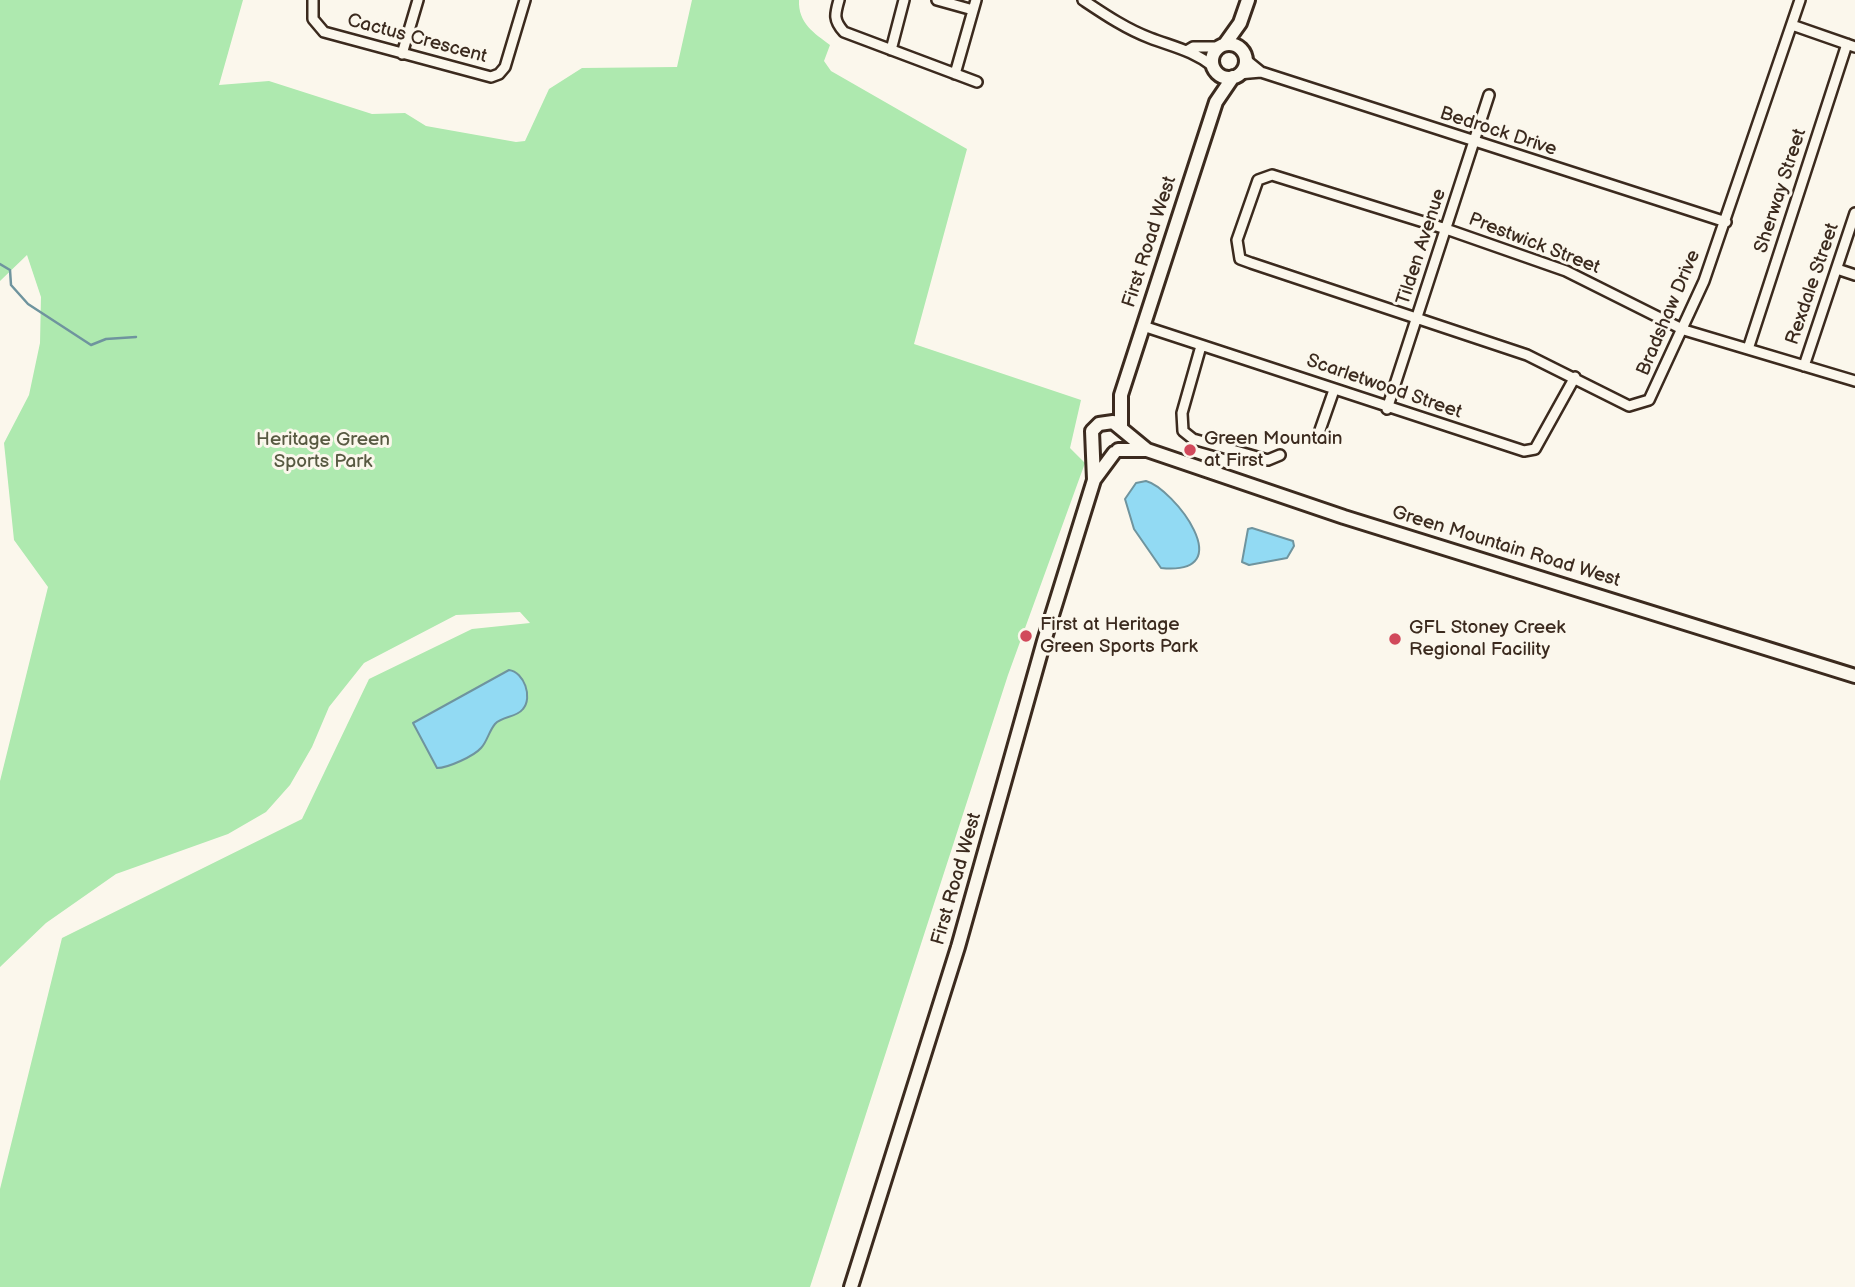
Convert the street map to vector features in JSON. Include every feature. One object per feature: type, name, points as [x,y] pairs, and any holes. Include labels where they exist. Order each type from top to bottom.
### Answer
[{"type":"street","name":"Cactus Crescent","points":[[313,0],[314,21],[324,32],[481,76],[495,76],[505,67],[525,0]]},
{"type":"street","points":[[402,54],[418,0]]},
{"type":"street","points":[[839,0],[834,16],[835,23],[844,32],[977,82]]},
{"type":"street","points":[[891,50],[904,0]]},
{"type":"street","points":[[937,0],[975,5],[955,74]]},
{"type":"street","points":[[1083,0],[1148,38],[1188,50],[1215,70],[1236,76]]},
{"type":"street","name":"First Road West","points":[[1216,102],[1213,56],[1240,23],[1248,0]]},
{"type":"street","name":"Bradshaw Drive","points":[[1417,319],[1527,355],[1629,406],[1649,400],[1684,330],[1726,222],[1800,0]]},
{"type":"street","name":"First Road West","points":[[1103,422],[1121,395],[1216,102],[1236,76],[1243,54],[1240,23]]},
{"type":"street","points":[[1792,25],[1851,45]]},
{"type":"street","name":"Sherway Street","points":[[1748,349],[1851,45]]},
{"type":"street","points":[[1188,50],[1222,46],[1243,54]]},
{"type":"street","name":"Bedrock Drive","points":[[1243,54],[1261,72],[1473,143],[1726,222]]},
{"type":"street","name":"Bedrock Drive","points":[[1236,76],[1261,72]]},
{"type":"street","name":"Tilden Avenue","points":[[1387,409],[1489,96]]},
{"type":"street","name":"Prestwick Street","points":[[1417,319],[1240,259],[1237,240],[1258,180],[1272,175],[1446,229],[1566,271],[1684,330],[1855,381]]},
{"type":"street","name":"Rexdale Street","points":[[1804,366],[1855,213]]},
{"type":"street","points":[[1837,269],[1855,275]]},
{"type":"street","name":"Scarletwood Street","points":[[1143,326],[1387,409],[1524,451],[1535,449],[1575,377]]},
{"type":"street","points":[[1201,346],[1182,413],[1184,431],[1193,439],[1268,460],[1280,455]]},
{"type":"street","points":[[1320,430],[1334,390]]},
{"type":"street","name":"First Road West","points":[[1121,395],[1122,430]]},
{"type":"street","points":[[1103,422],[1113,422],[1122,430],[1124,442],[1116,452],[1104,454],[1093,446],[1092,431],[1103,422]]},
{"type":"street","name":"Green Mountain Road West","points":[[1122,430],[1147,450],[1344,517],[1855,676]]},
{"type":"street","name":"First Road West","points":[[851,1287],[958,947],[1041,652],[1094,480],[1093,446]]},
{"type":"street","name":"Green Mountain Road West","points":[[1116,452],[1147,450]]},
{"type":"street","name":"First Road West","points":[[1094,480],[1116,452]]},
{"type":"green space","name":"Heritage Green Sports Park","points":[[0,0],[243,0],[219,85],[269,81],[372,114],[405,113],[426,126],[516,142],[525,141],[549,89],[582,68],[677,67],[692,0],[799,0],[804,21],[830,45],[824,61],[831,71],[967,149],[914,344],[1081,400],[1070,448],[1085,463],[1008,675],[810,1287],[0,1287],[0,1189],[62,938],[302,819],[369,679],[472,629],[530,623],[520,612],[456,615],[364,663],[329,707],[312,747],[290,785],[266,812],[228,834],[116,874],[46,923],[0,967],[0,781],[48,587],[14,540],[4,443],[29,395],[40,343],[41,297],[27,255],[0,281]]},
{"type":"water","points":[[1146,481],[1158,487],[1171,499],[1194,530],[1199,546],[1197,559],[1185,567],[1161,568],[1134,529],[1125,499],[1136,483]]},
{"type":"water","points":[[1248,529],[1293,541],[1294,546],[1287,558],[1249,565],[1242,562]]},
{"type":"water","points":[[509,670],[523,680],[527,698],[523,709],[495,724],[478,751],[454,764],[437,768],[413,723]]},
{"type":"waterway","points":[[0,264],[10,270],[11,285],[28,304],[91,345],[106,339],[136,337]]},
{"type":"place","name":"Green Mountain at First","points":[[1190,450]]},
{"type":"place","name":"First at Heritage Green Sports Park","points":[[1026,636]]},
{"type":"place","name":"GFL Stoney Creek Regional Facility","points":[[1395,639]]}]
